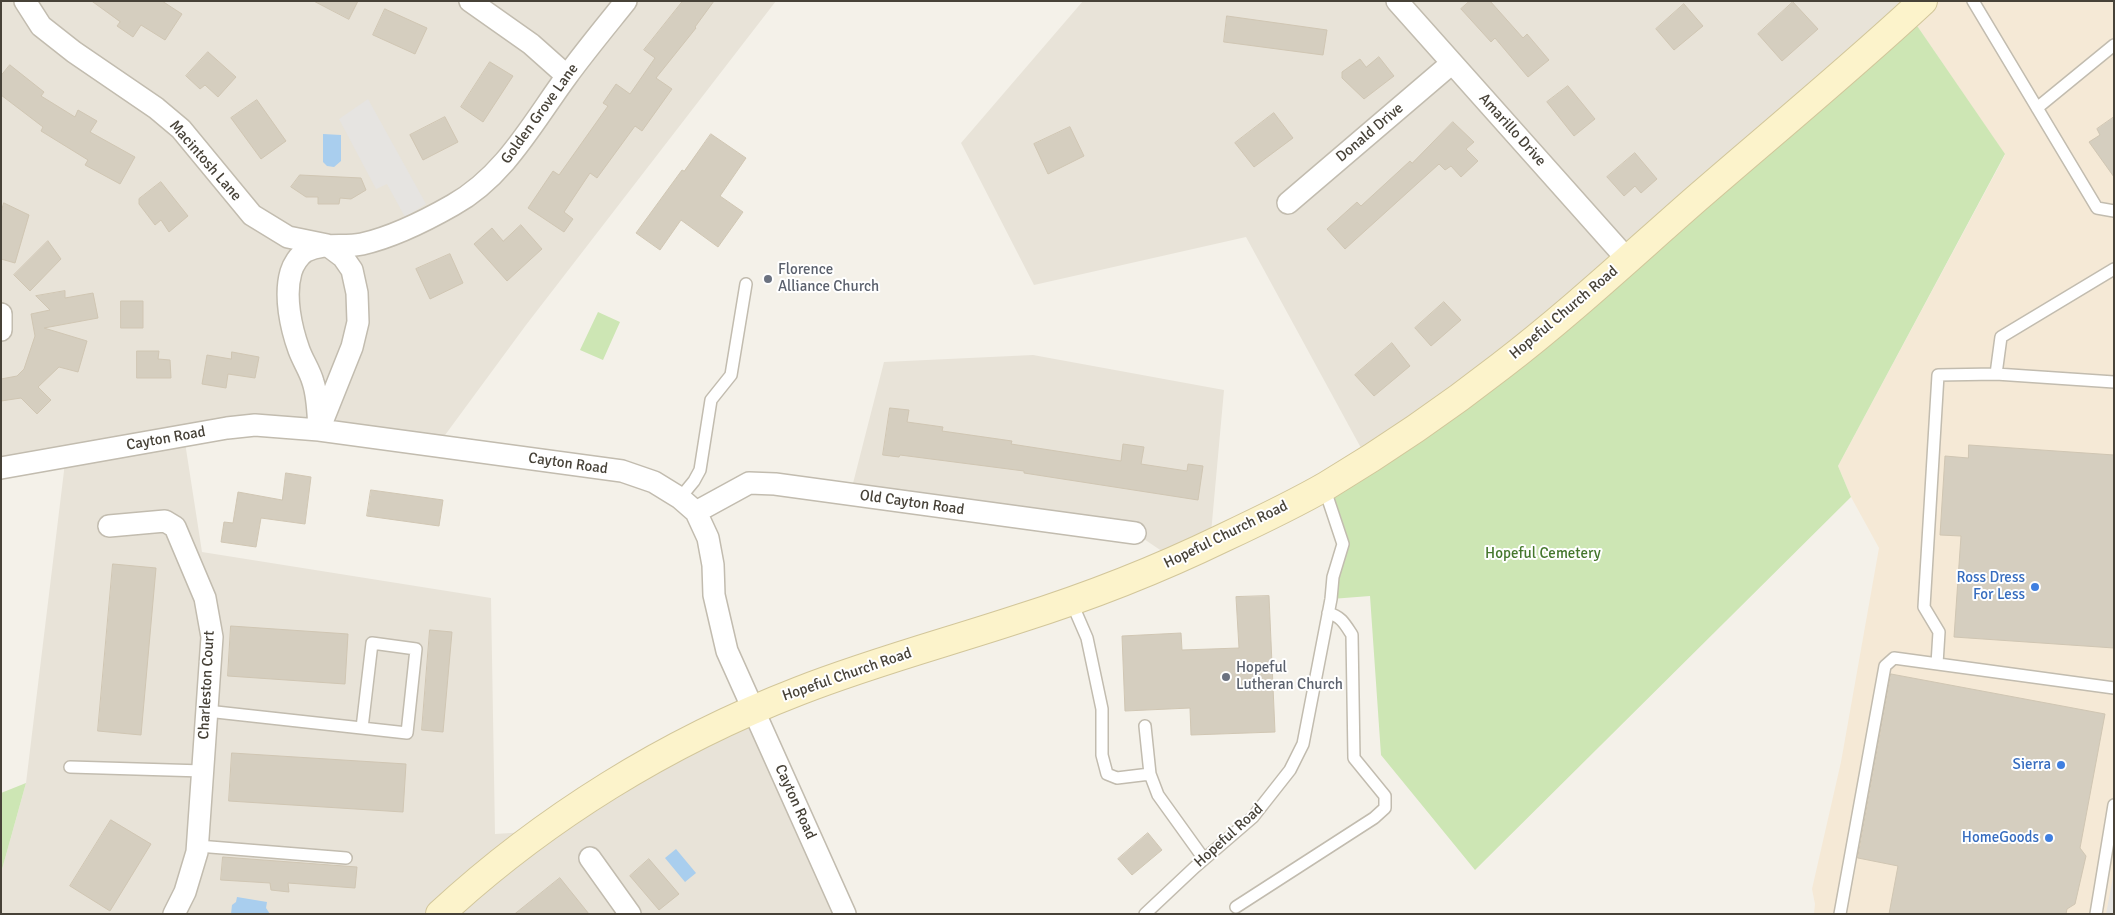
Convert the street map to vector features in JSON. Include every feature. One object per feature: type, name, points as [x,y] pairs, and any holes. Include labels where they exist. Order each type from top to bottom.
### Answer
[{"type":"main road","name":"Hopeful Church Road","points":[[440,914],[467,888],[531,838],[598,792],[668,751],[753,709],[847,673],[1071,601],[1175,560],[1324,487],[1412,430],[1493,372],[1542,333],[1923,1]]},
{"type":"street","name":"Macintosh Lane","points":[[25,1],[41,26],[74,52],[156,108],[181,130],[252,215],[288,237],[327,245],[343,257],[352,270],[357,293],[358,322],[352,347],[319,430]]},
{"type":"street","points":[[470,1],[531,44],[567,76]]},
{"type":"street","name":"Golden Grove Lane","points":[[327,245],[360,245],[388,237],[454,205],[496,172],[512,154],[567,76],[626,1]]},
{"type":"street","name":"Amarillo Drive","points":[[1397,1],[1627,259]]},
{"type":"street","name":"Donald Drive","points":[[1288,203],[1452,63]]},
{"type":"street","points":[[319,430],[313,380],[299,351],[291,322],[288,298],[291,272],[297,259],[306,251],[327,245]]},
{"type":"street","points":[[1,314],[1,330]]},
{"type":"street","name":"Cayton Road","points":[[1,468],[226,428],[255,425],[319,430],[622,471],[654,482],[680,498],[696,512],[708,538],[713,565],[714,595],[727,651],[845,914]]},
{"type":"street","name":"Old Cayton Road","points":[[696,512],[749,483],[775,484],[1135,533]]},
{"type":"street","name":"Charleston Court","points":[[109,526],[165,521],[170,523],[179,532],[199,578],[210,617],[212,637],[198,846],[192,872],[174,914]]},
{"type":"street","points":[[590,858],[630,914]]},
{"type":"lane","points":[[1973,1],[2097,208],[2114,211]]},
{"type":"lane","points":[[2037,108],[2114,45]]},
{"type":"lane","points":[[1996,374],[2001,337],[2114,269]]},
{"type":"lane","points":[[680,498],[694,481],[700,470],[711,400],[730,375],[746,284]]},
{"type":"lane","points":[[1936,664],[1939,632],[1924,606],[1938,375],[1996,374],[2114,382]]},
{"type":"lane","name":"Hopeful Road","points":[[1145,914],[1204,859],[1254,817],[1290,770],[1303,744],[1333,577],[1343,544],[1324,487]]},
{"type":"lane","points":[[1071,601],[1087,638],[1102,709],[1102,755],[1107,774],[1117,778],[1150,774]]},
{"type":"lane","points":[[1236,907],[1374,818],[1384,808],[1385,796],[1354,758],[1352,635],[1344,622],[1336,615],[1328,613]]},
{"type":"lane","points":[[207,711],[407,733],[416,649],[372,642],[362,728]]},
{"type":"lane","points":[[1840,914],[1885,666],[1894,658],[2114,688]]},
{"type":"lane","points":[[1145,726],[1150,774],[1158,795],[1204,859]]},
{"type":"lane","points":[[70,767],[202,771]]},
{"type":"lane","points":[[2096,914],[2114,805]]},
{"type":"lane","points":[[198,846],[346,858]]},
{"type":"shaded area","points":[[1,1],[776,1],[526,325],[437,446],[319,430],[184,436],[202,552],[491,598],[495,834],[541,831],[753,709],[845,914],[1,914],[1,873],[26,783],[64,471],[63,457],[1,468]]},
{"type":"shaded area","points":[[1083,1],[1923,1],[1627,259],[1367,459],[1246,237],[1034,285],[961,143]]},
{"type":"shaded area","points":[[1923,1],[2114,1],[2114,914],[1814,914],[1815,904],[1812,889],[1841,762],[1879,548],[1851,497],[1838,466],[2005,155],[1909,14]]},
{"type":"shaded area","points":[[368,99],[426,204],[405,217],[387,184],[376,189],[339,119]]},
{"type":"shaded area","points":[[1033,355],[1224,390],[1210,544],[1175,560],[1135,533],[850,495],[884,362]]},
{"type":"shaded area","points":[[2114,872],[2114,914],[2106,914]]},
{"type":"green space","name":"Hopeful Cemetery","points":[[1909,14],[2005,154],[1838,466],[1851,497],[1475,870],[1381,755],[1370,596],[1331,599],[1343,544],[1324,487],[1412,430]]},
{"type":"green space","points":[[598,312],[620,322],[603,360],[580,350]]},
{"type":"green space","points":[[26,783],[1,873],[1,793]]},
{"type":"water","points":[[323,134],[341,135],[341,161],[334,167],[327,166],[323,162]]},
{"type":"water","points":[[676,849],[696,873],[685,882],[665,858]]},
{"type":"water","points":[[237,897],[267,902],[266,908],[270,914],[231,914],[232,905],[236,902]]},
{"type":"building","points":[[92,1],[162,1],[182,14],[165,40],[141,25],[133,37],[117,26],[120,22]]},
{"type":"building","points":[[314,1],[358,1],[349,19]]},
{"type":"building","points":[[683,1],[714,1],[696,28],[656,78],[672,89],[642,131],[635,126],[597,178],[590,173],[564,212],[573,219],[564,232],[528,208],[553,171],[559,175],[608,106],[603,103],[616,84],[630,94],[655,58],[644,50]]},
{"type":"building","points":[[1470,1],[1490,1],[1523,38],[1527,34],[1549,60],[1528,77],[1495,38],[1491,42],[1461,9]]},
{"type":"building","points":[[1793,2],[1818,29],[1782,61],[1758,34]]},
{"type":"building","points":[[1684,4],[1703,26],[1674,50],[1656,29]]},
{"type":"building","points":[[385,9],[427,28],[415,54],[373,35]]},
{"type":"building","points":[[1227,16],[1327,30],[1323,55],[1224,42]]},
{"type":"building","points":[[208,52],[236,77],[218,97],[205,85],[200,89],[186,76]]},
{"type":"building","points":[[1379,57],[1394,76],[1364,99],[1342,78],[1342,72],[1360,59],[1366,67]]},
{"type":"building","points":[[490,62],[513,76],[483,122],[461,107]]},
{"type":"building","points":[[10,65],[44,92],[41,96],[75,117],[78,110],[97,121],[90,132],[135,157],[120,184],[85,165],[88,160],[41,131],[43,127],[1,95],[1,76]]},
{"type":"building","points":[[1568,86],[1595,119],[1574,136],[1547,102]]},
{"type":"building","points":[[257,100],[286,141],[261,159],[231,118]]},
{"type":"building","points":[[1274,113],[1293,138],[1254,167],[1235,143]]},
{"type":"building","points":[[445,117],[458,142],[423,160],[410,135]]},
{"type":"building","points":[[2114,117],[2114,177],[2089,142],[2100,135],[2097,129]]},
{"type":"building","points":[[1453,122],[1474,142],[1466,149],[1478,161],[1461,177],[1451,166],[1445,170],[1439,164],[1345,249],[1327,229],[1357,202],[1361,206],[1410,161],[1412,163]]},
{"type":"building","points":[[1070,127],[1084,156],[1048,174],[1034,144]]},
{"type":"building","points":[[711,134],[746,158],[720,196],[743,212],[718,247],[681,220],[660,250],[636,233]]},
{"type":"building","points":[[1635,153],[1657,179],[1641,193],[1635,186],[1624,196],[1607,177]]},
{"type":"building","points":[[300,175],[361,178],[366,190],[351,199],[340,198],[339,204],[318,204],[318,197],[306,197],[291,187]]},
{"type":"building","points":[[161,182],[188,216],[169,232],[161,220],[155,225],[139,204],[139,199]]},
{"type":"building","points":[[4,203],[29,215],[15,263],[1,259],[1,213]]},
{"type":"building","points":[[521,225],[542,249],[507,281],[474,244],[492,228],[503,241]]},
{"type":"building","points":[[48,241],[61,259],[30,291],[14,275]]},
{"type":"building","points":[[450,254],[463,283],[430,299],[416,269]]},
{"type":"building","points":[[65,291],[65,298],[93,293],[98,318],[44,328],[87,341],[78,372],[59,367],[38,387],[51,400],[37,414],[21,398],[1,401],[1,379],[17,376],[24,369],[35,336],[31,314],[50,310],[36,296]]},
{"type":"building","points":[[121,301],[143,301],[143,328],[121,328]]},
{"type":"building","points":[[1444,302],[1461,320],[1431,346],[1415,328]]},
{"type":"building","points":[[1392,343],[1410,366],[1374,396],[1355,375]]},
{"type":"building","points":[[137,351],[159,351],[158,359],[170,360],[171,378],[137,378]]},
{"type":"building","points":[[232,352],[259,357],[255,378],[228,374],[226,388],[202,384],[207,355],[231,359]]},
{"type":"building","points":[[890,408],[909,410],[907,422],[943,427],[942,431],[1012,441],[1011,444],[1121,461],[1123,444],[1144,447],[1141,464],[1187,471],[1188,464],[1203,466],[1198,500],[1024,473],[1024,471],[900,455],[899,457],[883,455]]},
{"type":"building","name":"Ross Dress For Less","points":[[1969,445],[2114,455],[2114,648],[1954,637],[1961,536],[1940,535],[1945,456],[1968,458]]},
{"type":"building","points":[[286,473],[311,477],[305,524],[261,518],[256,547],[221,542],[224,522],[233,523],[238,492],[282,500]]},
{"type":"building","points":[[371,490],[443,500],[439,526],[367,516]]},
{"type":"building","points":[[113,564],[156,568],[141,735],[98,731]]},
{"type":"building","name":"Hopeful Lutheran Church","points":[[1269,596],[1275,732],[1191,735],[1190,708],[1125,711],[1122,636],[1181,633],[1182,650],[1239,648],[1236,597]]},
{"type":"building","points":[[231,626],[348,634],[345,684],[228,676]]},
{"type":"building","points":[[430,630],[452,632],[443,732],[422,730]]},
{"type":"building","points":[[1891,674],[2105,714],[2080,848],[2086,856],[2075,904],[2067,909],[2066,914],[1889,914],[1898,866],[1858,858]]},
{"type":"building","points":[[232,753],[406,764],[403,812],[229,801]]},
{"type":"building","points":[[111,820],[151,844],[110,911],[70,886]]},
{"type":"building","points":[[1148,833],[1162,850],[1132,875],[1118,859]]},
{"type":"building","points":[[223,857],[357,867],[355,888],[288,883],[289,892],[271,890],[270,883],[221,880]]},
{"type":"building","points":[[649,859],[679,894],[659,910],[630,876]]},
{"type":"building","points":[[560,878],[589,914],[515,914]]},
{"type":"place","name":"Florence Alliance Church","points":[[768,279]]},
{"type":"place","name":"Ross Dress For Less","points":[[2035,587]]},
{"type":"place","name":"Hopeful Lutheran Church","points":[[1226,677]]},
{"type":"place","name":"Sierra","points":[[2061,765]]},
{"type":"place","name":"HomeGoods","points":[[2049,838]]}]
